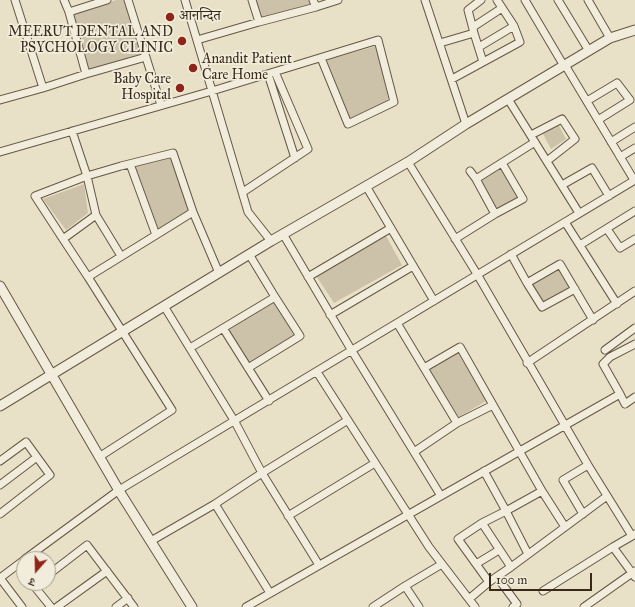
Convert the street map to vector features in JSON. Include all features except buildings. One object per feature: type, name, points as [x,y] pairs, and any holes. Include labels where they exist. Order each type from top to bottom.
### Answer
[{"type":"street","points":[[15,0],[43,88]]},
{"type":"street","points":[[64,0],[69,12],[86,74]]},
{"type":"street","points":[[69,12],[107,0]]},
{"type":"street","points":[[128,0],[161,105]]},
{"type":"street","points":[[185,0],[248,212],[271,241]]},
{"type":"street","points":[[252,0],[259,22]]},
{"type":"street","points":[[197,40],[315,4],[338,0]]},
{"type":"street","points":[[425,0],[466,124]]},
{"type":"street","points":[[481,0],[468,10],[484,62]]},
{"type":"street","points":[[452,79],[520,42],[514,26],[498,0]]},
{"type":"street","points":[[35,551],[119,490],[235,422],[477,274],[635,180],[564,66],[526,0]]},
{"type":"street","points":[[558,0],[589,51]]},
{"type":"street","points":[[588,0],[610,38]]},
{"type":"street","points":[[440,44],[473,30],[502,8]]},
{"type":"street","points":[[479,47],[514,26]]},
{"type":"street","points":[[0,406],[249,254],[408,162],[466,124],[610,38],[635,30]]},
{"type":"street","points":[[0,152],[212,91],[378,40],[394,102],[348,124],[321,58]]},
{"type":"street","points":[[0,100],[146,57]]},
{"type":"street","points":[[243,192],[308,149],[271,73]]},
{"type":"street","points":[[271,73],[295,158]]},
{"type":"street","points":[[586,101],[617,83],[630,100],[598,120]]},
{"type":"street","points":[[508,99],[580,213]]},
{"type":"street","points":[[531,135],[562,118],[575,139],[547,161]]},
{"type":"street","points":[[611,142],[635,127]]},
{"type":"street","points":[[72,131],[87,176],[96,215],[121,256]]},
{"type":"street","points":[[476,179],[535,142]]},
{"type":"street","points":[[620,157],[635,148]]},
{"type":"street","points":[[100,457],[172,410],[123,331],[35,196],[87,176],[173,153],[194,212],[219,273]]},
{"type":"street","points":[[408,162],[477,274],[564,426],[633,535],[543,591]]},
{"type":"street","points":[[455,239],[495,214],[523,199],[502,163]]},
{"type":"street","points":[[130,164],[156,235]]},
{"type":"street","points":[[562,185],[592,168],[609,196]]},
{"type":"street","points":[[470,171],[495,214]]},
{"type":"street","points":[[366,186],[434,301]]},
{"type":"street","points":[[580,246],[635,211]]},
{"type":"street","points":[[88,277],[194,212]]},
{"type":"street","points":[[63,239],[96,215]]},
{"type":"street","points":[[565,222],[617,304]]},
{"type":"street","points":[[308,277],[391,228]]},
{"type":"street","points":[[607,229],[620,248],[635,239]]},
{"type":"street","points":[[283,234],[330,315],[441,496]]},
{"type":"street","points":[[248,368],[300,336],[249,254]]},
{"type":"street","points":[[511,254],[542,307],[575,289]]},
{"type":"street","points":[[527,283],[560,264],[593,320]]},
{"type":"street","points":[[330,315],[413,266]]},
{"type":"street","points":[[0,286],[119,490],[192,607]]},
{"type":"street","points":[[527,363],[635,291]]},
{"type":"street","points":[[190,348],[275,297]]},
{"type":"street","points":[[164,306],[235,422],[262,473],[319,565]]},
{"type":"street","points":[[397,323],[457,423]]},
{"type":"street","points":[[223,328],[269,401]]},
{"type":"street","points":[[605,350],[635,328]]},
{"type":"street","points":[[635,344],[610,357],[603,364],[626,404],[635,397]]},
{"type":"street","points":[[424,368],[460,347],[542,491],[565,527]]},
{"type":"street","points":[[317,372],[408,515],[442,564],[475,607]]},
{"type":"street","points":[[246,607],[620,394]]},
{"type":"street","points":[[414,452],[457,423],[493,405]]},
{"type":"street","points":[[151,541],[215,504],[348,420]]},
{"type":"street","points":[[0,461],[26,442],[50,475],[0,514]]},
{"type":"street","points":[[0,485],[37,457]]},
{"type":"street","points":[[288,516],[376,463]]},
{"type":"street","points":[[583,514],[563,480],[588,465]]},
{"type":"street","points":[[484,471],[528,554]]},
{"type":"street","points":[[489,582],[458,539],[482,523],[542,491]]},
{"type":"street","points":[[469,599],[489,582],[607,496]]},
{"type":"street","points":[[215,504],[270,593]]},
{"type":"street","points":[[482,523],[511,567]]},
{"type":"street","points":[[56,569],[87,545],[134,607]]},
{"type":"street","points":[[584,607],[634,574],[613,547]]},
{"type":"street","points":[[476,564],[499,550]]},
{"type":"street","points":[[373,607],[404,586],[442,564]]},
{"type":"street","points":[[16,565],[0,578],[22,607]]},
{"type":"street","points":[[57,607],[107,571]]},
{"type":"street","points":[[497,577],[517,604],[513,607]]},
{"type":"street","points":[[404,586],[419,607]]},
{"type":"street","points":[[38,591],[51,607]]},
{"type":"street","points":[[116,607],[128,598]]},
{"type":"shaded area","points":[[116,0],[125,0],[141,54],[89,70],[72,15]]},
{"type":"shaded area","points":[[255,0],[310,0],[311,4],[261,18]]},
{"type":"shaded area","points":[[376,46],[389,101],[350,118],[327,60]]},
{"type":"shaded area","points":[[558,124],[566,139],[551,149],[543,134]]},
{"type":"shaded area","points":[[172,157],[190,211],[157,231],[133,166]]},
{"type":"shaded area","points":[[501,168],[517,197],[496,210],[480,181]]},
{"type":"shaded area","points":[[84,184],[88,213],[66,230],[43,199]]},
{"type":"shaded area","points":[[386,236],[402,265],[334,303],[315,274]]},
{"type":"shaded area","points":[[560,268],[571,288],[544,303],[532,284]]},
{"type":"shaded area","points":[[275,301],[296,335],[250,363],[228,330]]},
{"type":"shaded area","points":[[458,353],[486,401],[459,417],[429,369]]},
{"type":"place","name":"आनन्दित","points":[[170,17]]},
{"type":"place","name":"MEERUT DENTAL AND PSYCHOLOGY CLINIC","points":[[182,41]]},
{"type":"place","name":"Anandit Patient Care Home","points":[[193,68]]},
{"type":"place","name":"Baby Care Hospital","points":[[180,88]]}]
